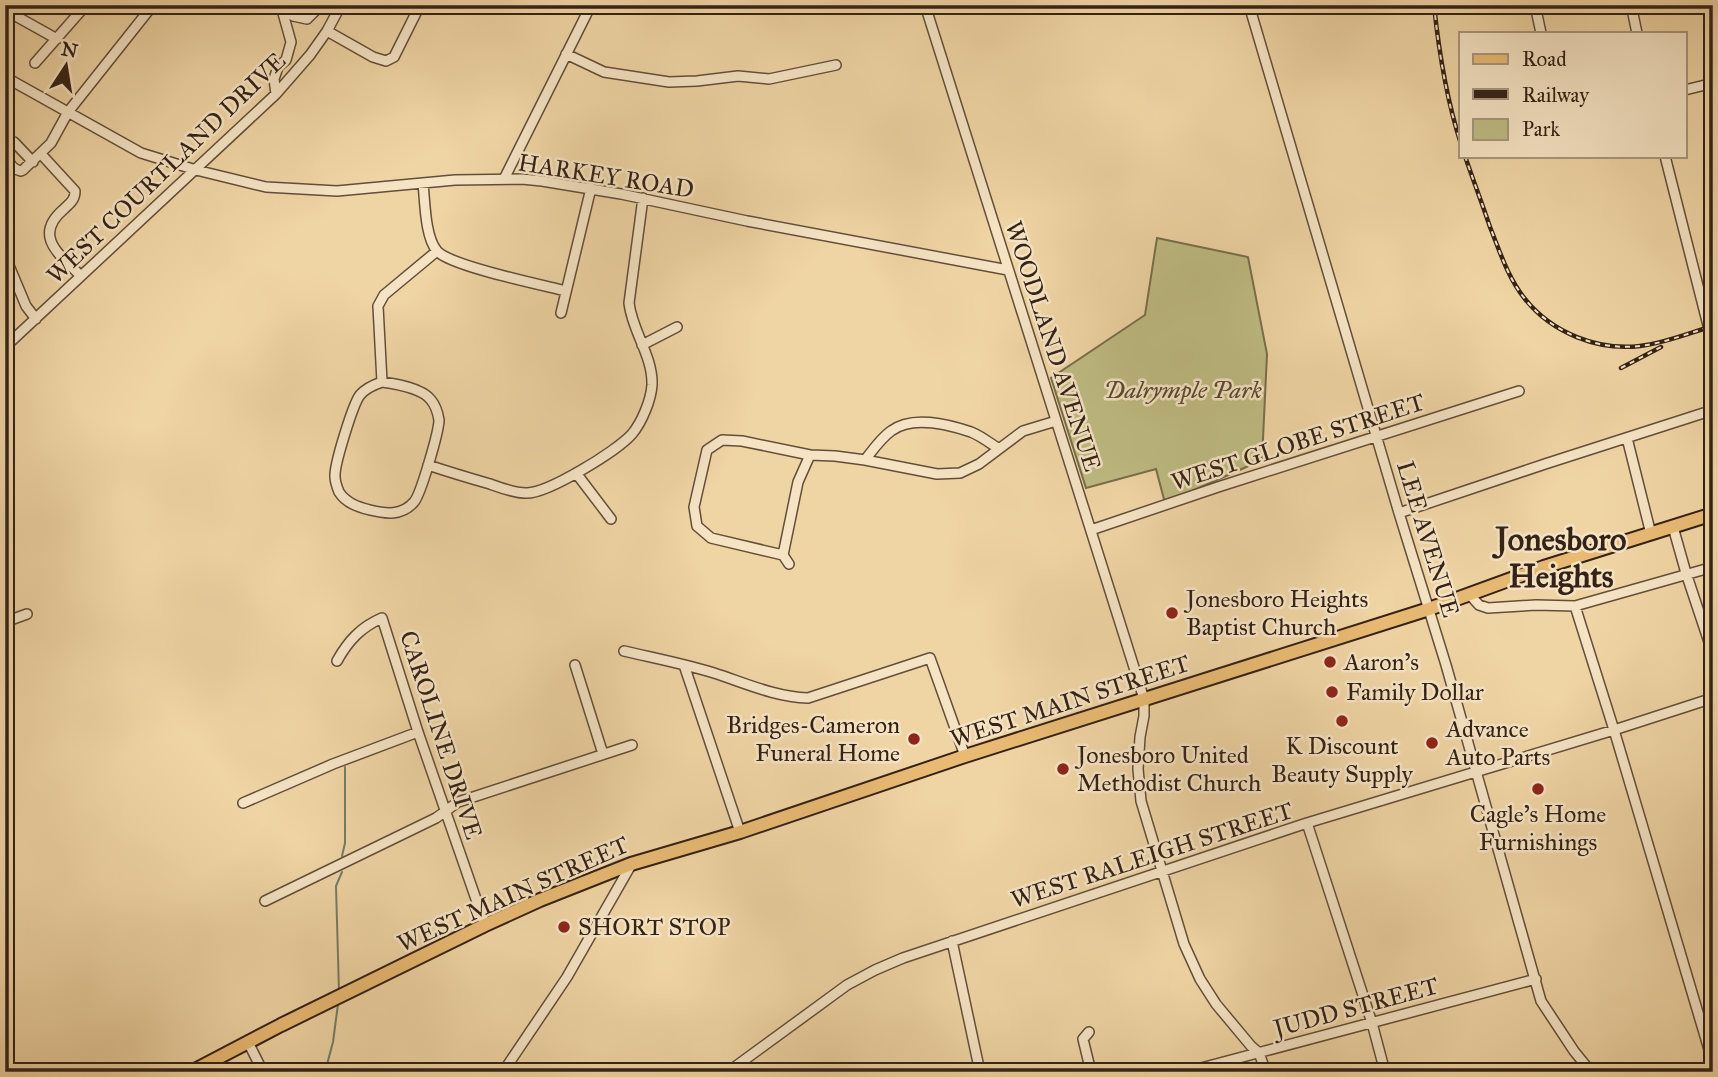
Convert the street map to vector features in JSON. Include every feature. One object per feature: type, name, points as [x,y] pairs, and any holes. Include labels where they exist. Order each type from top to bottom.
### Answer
[{"type":"main road","name":"WEST MAIN STREET","points":[[191,1072],[485,925],[631,864],[740,832],[965,756],[1429,609],[1544,568],[1713,514]]},
{"type":"street","points":[[35,63],[86,5]]},
{"type":"street","points":[[33,162],[51,144],[68,112],[153,5]]},
{"type":"street","points":[[280,6],[293,16],[307,19],[321,5]]},
{"type":"street","name":"WEST COURTLAND DRIVE","points":[[5,347],[276,94],[310,55],[341,5]]},
{"type":"street","points":[[327,31],[373,57],[386,61],[394,57],[420,5]]},
{"type":"street","points":[[504,178],[591,5]]},
{"type":"street","name":"WOODLAND AVENUE","points":[[925,5],[1144,699]]},
{"type":"street","name":"LEE AVENUE","points":[[1249,5],[1477,772],[1541,1001],[1591,1072]]},
{"type":"street","points":[[1535,5],[1541,32]]},
{"type":"street","points":[[276,94],[274,79],[278,67],[286,60],[290,42],[280,6]]},
{"type":"street","points":[[5,10],[58,39]]},
{"type":"street","points":[[1633,14],[1637,32]]},
{"type":"street","points":[[566,54],[604,72],[669,82],[738,76],[769,79],[836,65]]},
{"type":"street","name":"HARKEY ROAD","points":[[5,78],[141,153],[266,187],[319,191],[455,180],[504,178],[542,181],[591,188],[1008,270]]},
{"type":"street","points":[[1686,90],[1713,83]]},
{"type":"street","points":[[41,154],[75,191],[73,201],[52,220],[50,237],[52,247],[81,276]]},
{"type":"street","points":[[1666,158],[1711,327],[1713,345]]},
{"type":"street","points":[[423,183],[429,230],[438,251],[444,256],[462,264],[566,291]]},
{"type":"street","points":[[561,313],[591,188]]},
{"type":"street","points":[[428,466],[526,494],[543,490],[576,473],[624,441],[639,424],[652,382],[631,318],[629,303],[643,198]]},
{"type":"street","points":[[382,382],[378,306],[384,295],[438,251]]},
{"type":"street","points":[[5,256],[21,296],[36,319]]},
{"type":"street","points":[[642,345],[677,327]]},
{"type":"street","points":[[382,382],[418,391],[430,398],[437,410],[439,422],[428,466],[415,501],[403,510],[388,515],[346,501],[337,489],[335,475],[355,402],[367,388],[382,382]]},
{"type":"street","name":"WEST GLOBE STREET","points":[[1091,530],[1519,391]]},
{"type":"street","points":[[1399,513],[1713,410]]},
{"type":"street","points":[[789,564],[783,555],[711,538],[697,526],[694,507],[707,450],[722,440],[742,441],[810,455],[865,460],[937,474],[960,473],[979,464],[1023,431],[1056,421]]},
{"type":"street","points":[[865,460],[892,430],[922,422],[946,425],[973,433],[999,449]]},
{"type":"street","points":[[1627,438],[1651,534]]},
{"type":"street","points":[[783,555],[798,482],[810,455]]},
{"type":"street","points":[[576,473],[611,519]]},
{"type":"street","points":[[1673,527],[1713,654]]},
{"type":"street","points":[[1470,595],[1479,605],[1488,608],[1575,606],[1713,566]]},
{"type":"street","points":[[1575,606],[1713,1063]]},
{"type":"street","points":[[5,622],[27,614]]},
{"type":"street","name":"CAROLINE DRIVE","points":[[337,661],[355,635],[382,618],[418,732],[485,925]]},
{"type":"street","points":[[624,651],[684,665],[792,698],[808,698],[930,658],[965,756]]},
{"type":"street","points":[[575,665],[603,754]]},
{"type":"street","points":[[684,665],[740,832]]},
{"type":"street","name":"WEST RALEIGH STREET","points":[[728,1072],[847,985],[903,958],[1307,823],[1713,698]]},
{"type":"street","points":[[1144,699],[1138,769],[1140,798],[1184,944],[1200,979],[1216,1004],[1259,1053],[1266,1072]]},
{"type":"street","points":[[243,803],[333,764],[418,732]]},
{"type":"street","points":[[265,901],[436,818],[458,802],[632,745]]},
{"type":"street","points":[[1307,823],[1372,1023],[1385,1072]]},
{"type":"street","points":[[503,1072],[566,977],[631,864]]},
{"type":"street","points":[[952,941],[980,1072]]},
{"type":"street","name":"JUDD STREET","points":[[1186,1072],[1536,979]]},
{"type":"street","points":[[1089,1032],[1083,1039],[1091,1072]]},
{"type":"street","points":[[248,1042],[263,1072]]},
{"type":"green space","name":"Dalrymple Park","points":[[1157,238],[1248,257],[1267,354],[1262,460],[1165,503],[1156,469],[1086,488],[1051,378],[1145,315]]},
{"type":"waterway","points":[[342,856],[345,843],[345,767]]},
{"type":"waterway","points":[[339,992],[336,886],[342,872]]},
{"type":"waterway","points":[[325,1072],[333,1042],[338,1004]]},
{"type":"railway","points":[[1434,5],[1444,75],[1459,137]]},
{"type":"railway","points":[[1466,158],[1509,274],[1525,299],[1548,321],[1577,337],[1608,346],[1624,347],[1659,343],[1713,326]]},
{"type":"railway","points":[[1621,368],[1661,347]]},
{"type":"place","name":"Jonesboro Heights Baptist Church","points":[[1172,613]]},
{"type":"place","name":"Aaron's","points":[[1330,662]]},
{"type":"place","name":"Family Dollar","points":[[1332,692]]},
{"type":"place","name":"K Discount Beauty Supply","points":[[1342,721]]},
{"type":"place","name":"Bridges-Cameron Funeral Home","points":[[914,739]]},
{"type":"place","name":"Advance Auto Parts","points":[[1432,743]]},
{"type":"place","name":"Jonesboro United Methodist Church","points":[[1063,769]]},
{"type":"place","name":"Cagle’s Home Furnishings","points":[[1538,789]]},
{"type":"place","name":"SHORT STOP","points":[[564,927]]},
{"type":"district","name":"Jonesboro Heights","points":[[1561,558]]}]
